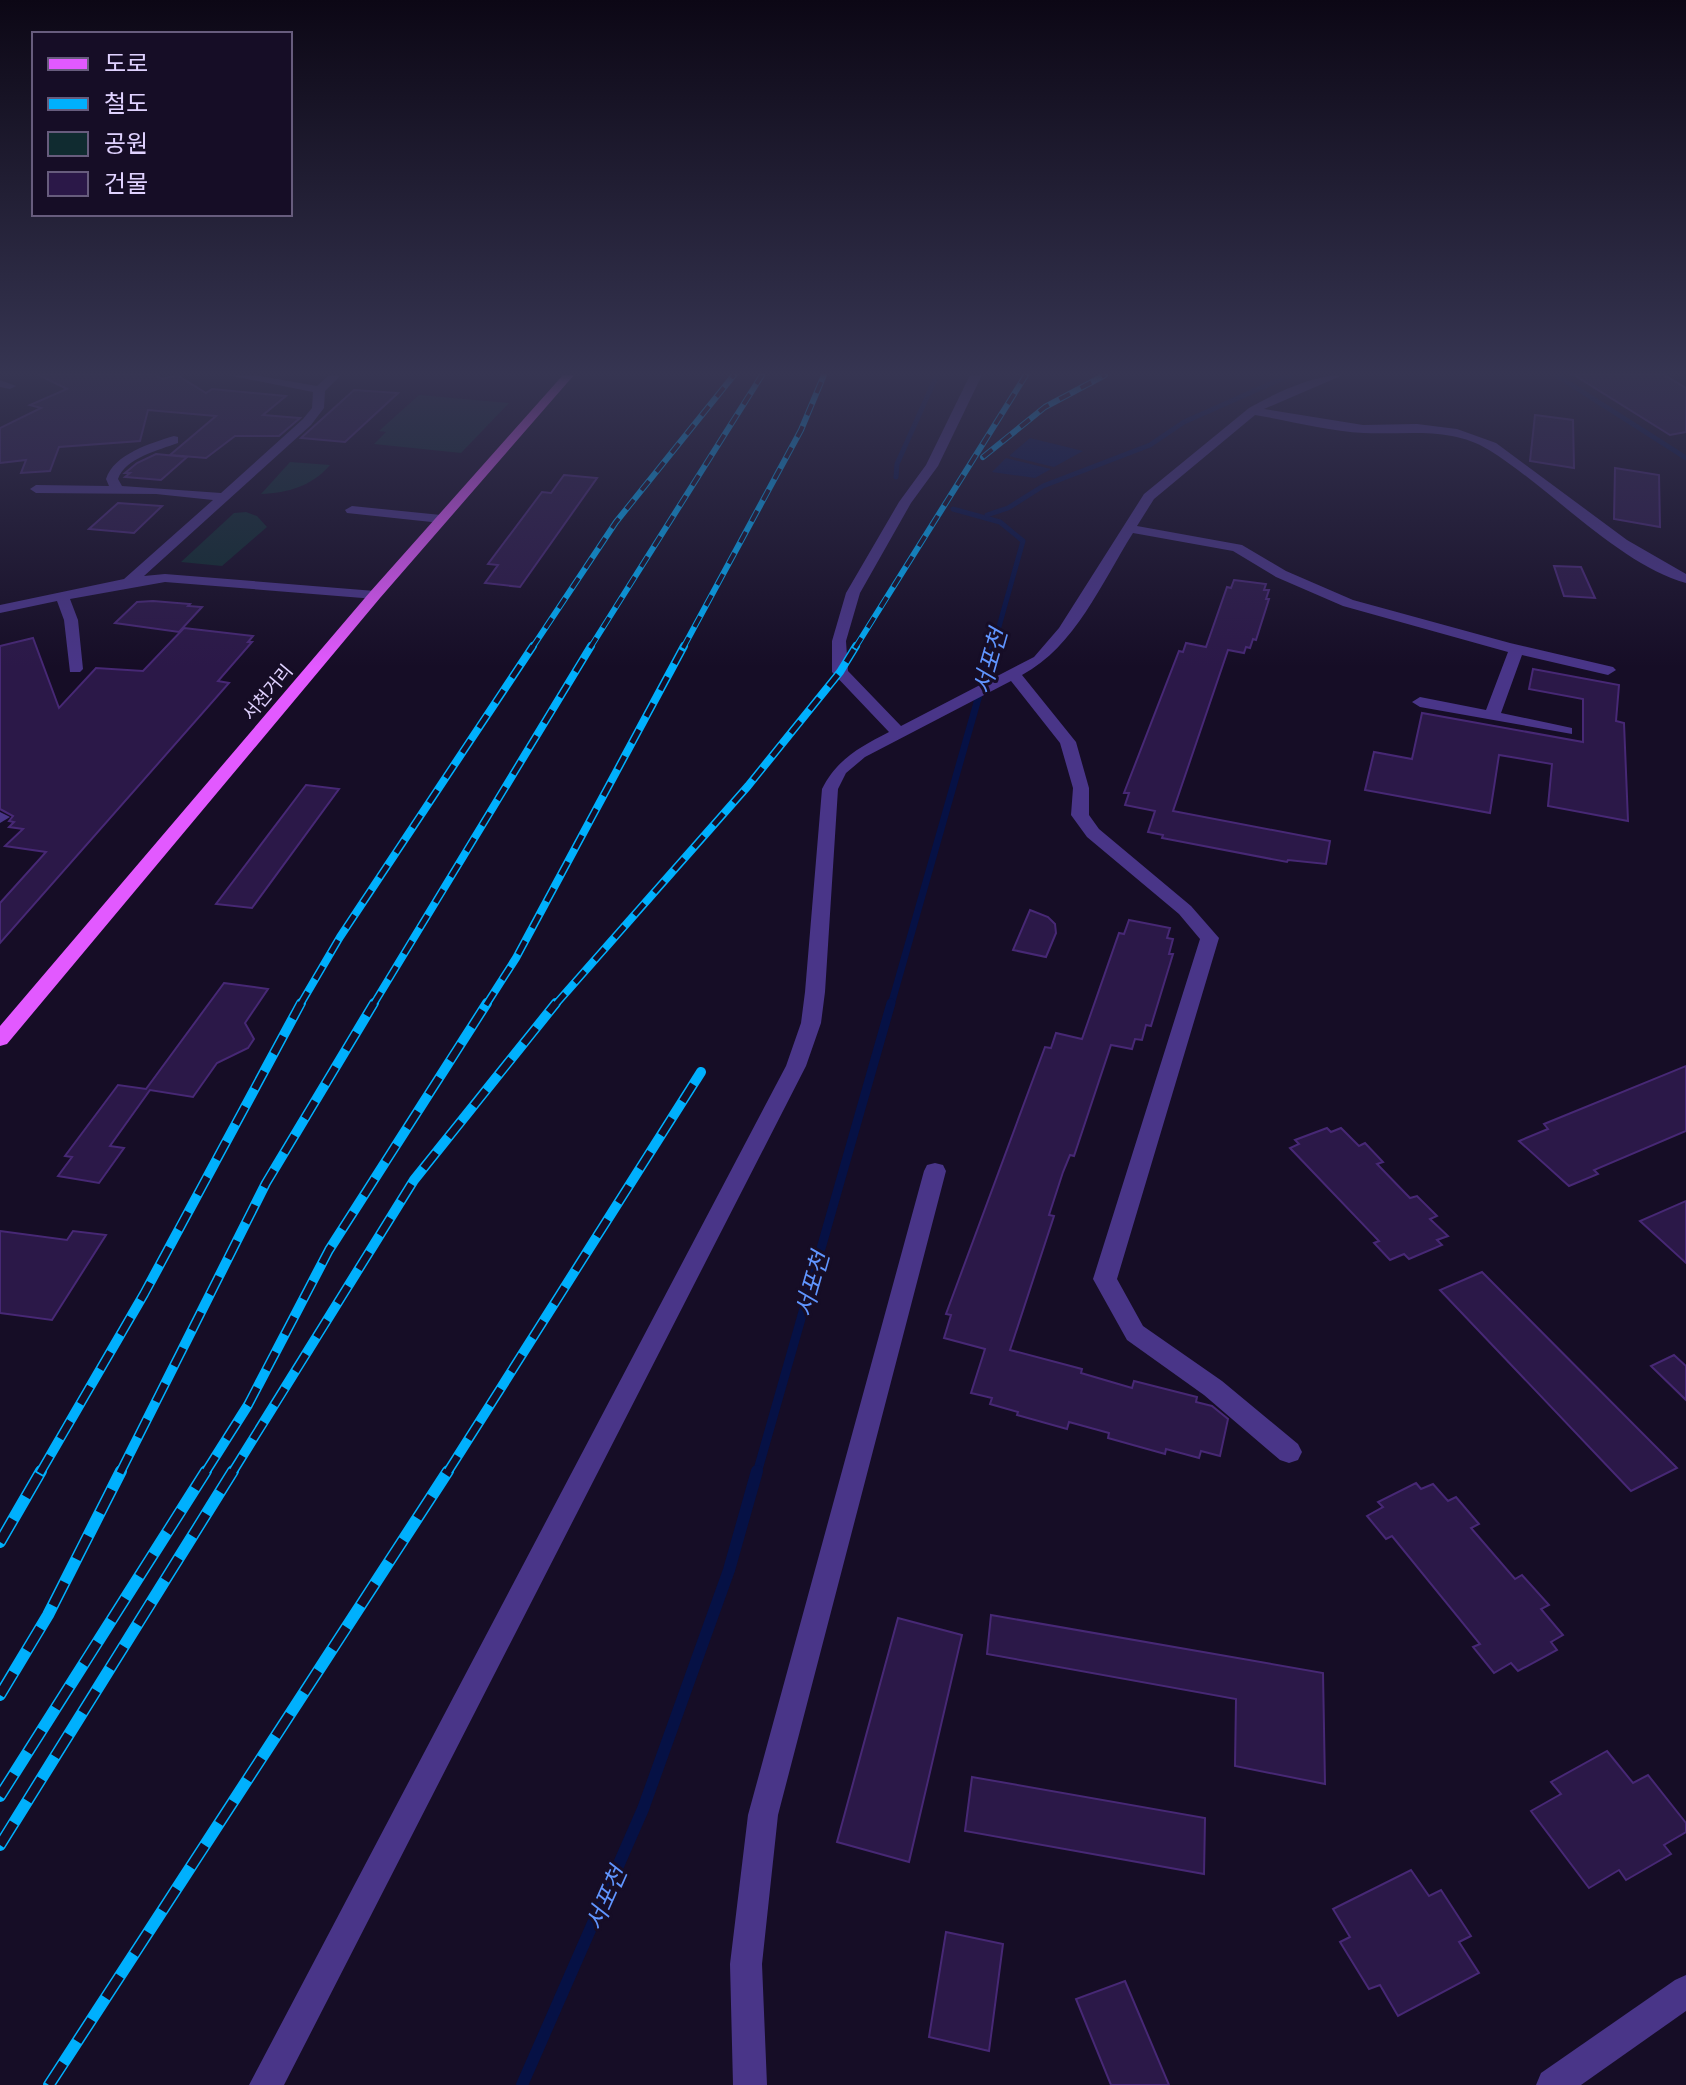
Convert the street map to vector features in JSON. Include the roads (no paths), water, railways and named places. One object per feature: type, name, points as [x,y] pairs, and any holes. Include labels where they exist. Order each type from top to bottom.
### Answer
[{"type":"main road","name":"서천거리","points":[[0,1039],[483,472]]},
{"type":"street","points":[[114,472],[112,479],[118,490]]},
{"type":"street","points":[[129,582],[251,472]]},
{"type":"street","points":[[899,733],[840,672],[839,641],[853,593],[905,502],[927,472]]},
{"type":"street","points":[[266,2085],[796,1066],[811,1023],[830,789],[839,771],[859,754],[1039,660],[1065,630],[1149,497],[1179,472]]},
{"type":"street","points":[[1527,472],[1622,543],[1668,572],[1686,579]]},
{"type":"street","points":[[36,489],[118,490],[224,497]]},
{"type":"street","points":[[352,510],[441,519]]},
{"type":"street","points":[[1127,528],[1237,548],[1281,574],[1348,603],[1608,670]]},
{"type":"street","points":[[0,609],[129,582],[165,578],[210,579],[375,595]]},
{"type":"street","points":[[62,596],[71,620],[75,669]]},
{"type":"street","points":[[1492,715],[1517,649]]},
{"type":"street","points":[[1008,678],[1068,742],[1081,788],[1080,815],[1093,833],[1185,910],[1210,938],[1105,1279],[1135,1333],[1213,1388],[1289,1452]]},
{"type":"street","points":[[1420,702],[1566,731]]},
{"type":"street","points":[[750,2085],[746,1964],[763,1815],[935,1171]]},
{"type":"street","points":[[1553,2085],[1686,1991]]},
{"type":"waterway","name":"서포천","points":[[896,472],[896,477]]},
{"type":"waterway","points":[[987,515],[1008,508],[1043,486],[1079,472]]},
{"type":"waterway","name":"서포천","points":[[953,509],[1000,522],[1023,541],[993,648]]},
{"type":"waterway","name":"서포천","points":[[891,1005],[993,646]]},
{"type":"waterway","name":"서포천","points":[[757,1473],[891,1003]]},
{"type":"waterway","name":"서포천","points":[[522,2085],[643,1809],[729,1570],[757,1471]]},
{"type":"railway","points":[[532,648],[616,522],[656,472]]},
{"type":"railway","points":[[590,648],[701,472]]},
{"type":"railway","points":[[683,648],[778,472]]},
{"type":"railway","points":[[855,648],[965,472]]},
{"type":"railway","points":[[300,1005],[340,937],[533,646]]},
{"type":"railway","points":[[373,1005],[591,646]]},
{"type":"railway","points":[[486,1005],[516,958],[684,646]]},
{"type":"railway","points":[[555,1005],[748,786],[840,672],[856,646]]},
{"type":"railway","points":[[40,1473],[144,1294],[301,1003]]},
{"type":"railway","points":[[120,1473],[266,1183],[374,1003]]},
{"type":"railway","points":[[205,1473],[248,1405],[329,1250],[487,1003]]},
{"type":"railway","points":[[232,1473],[414,1180],[556,1003]]},
{"type":"railway","points":[[447,1473],[701,1072]]},
{"type":"railway","points":[[0,1542],[41,1471]]},
{"type":"railway","points":[[0,1695],[48,1615],[121,1471]]},
{"type":"railway","points":[[0,1796],[206,1471]]},
{"type":"railway","points":[[0,1845],[233,1471]]},
{"type":"railway","points":[[49,2085],[448,1471]]}]
